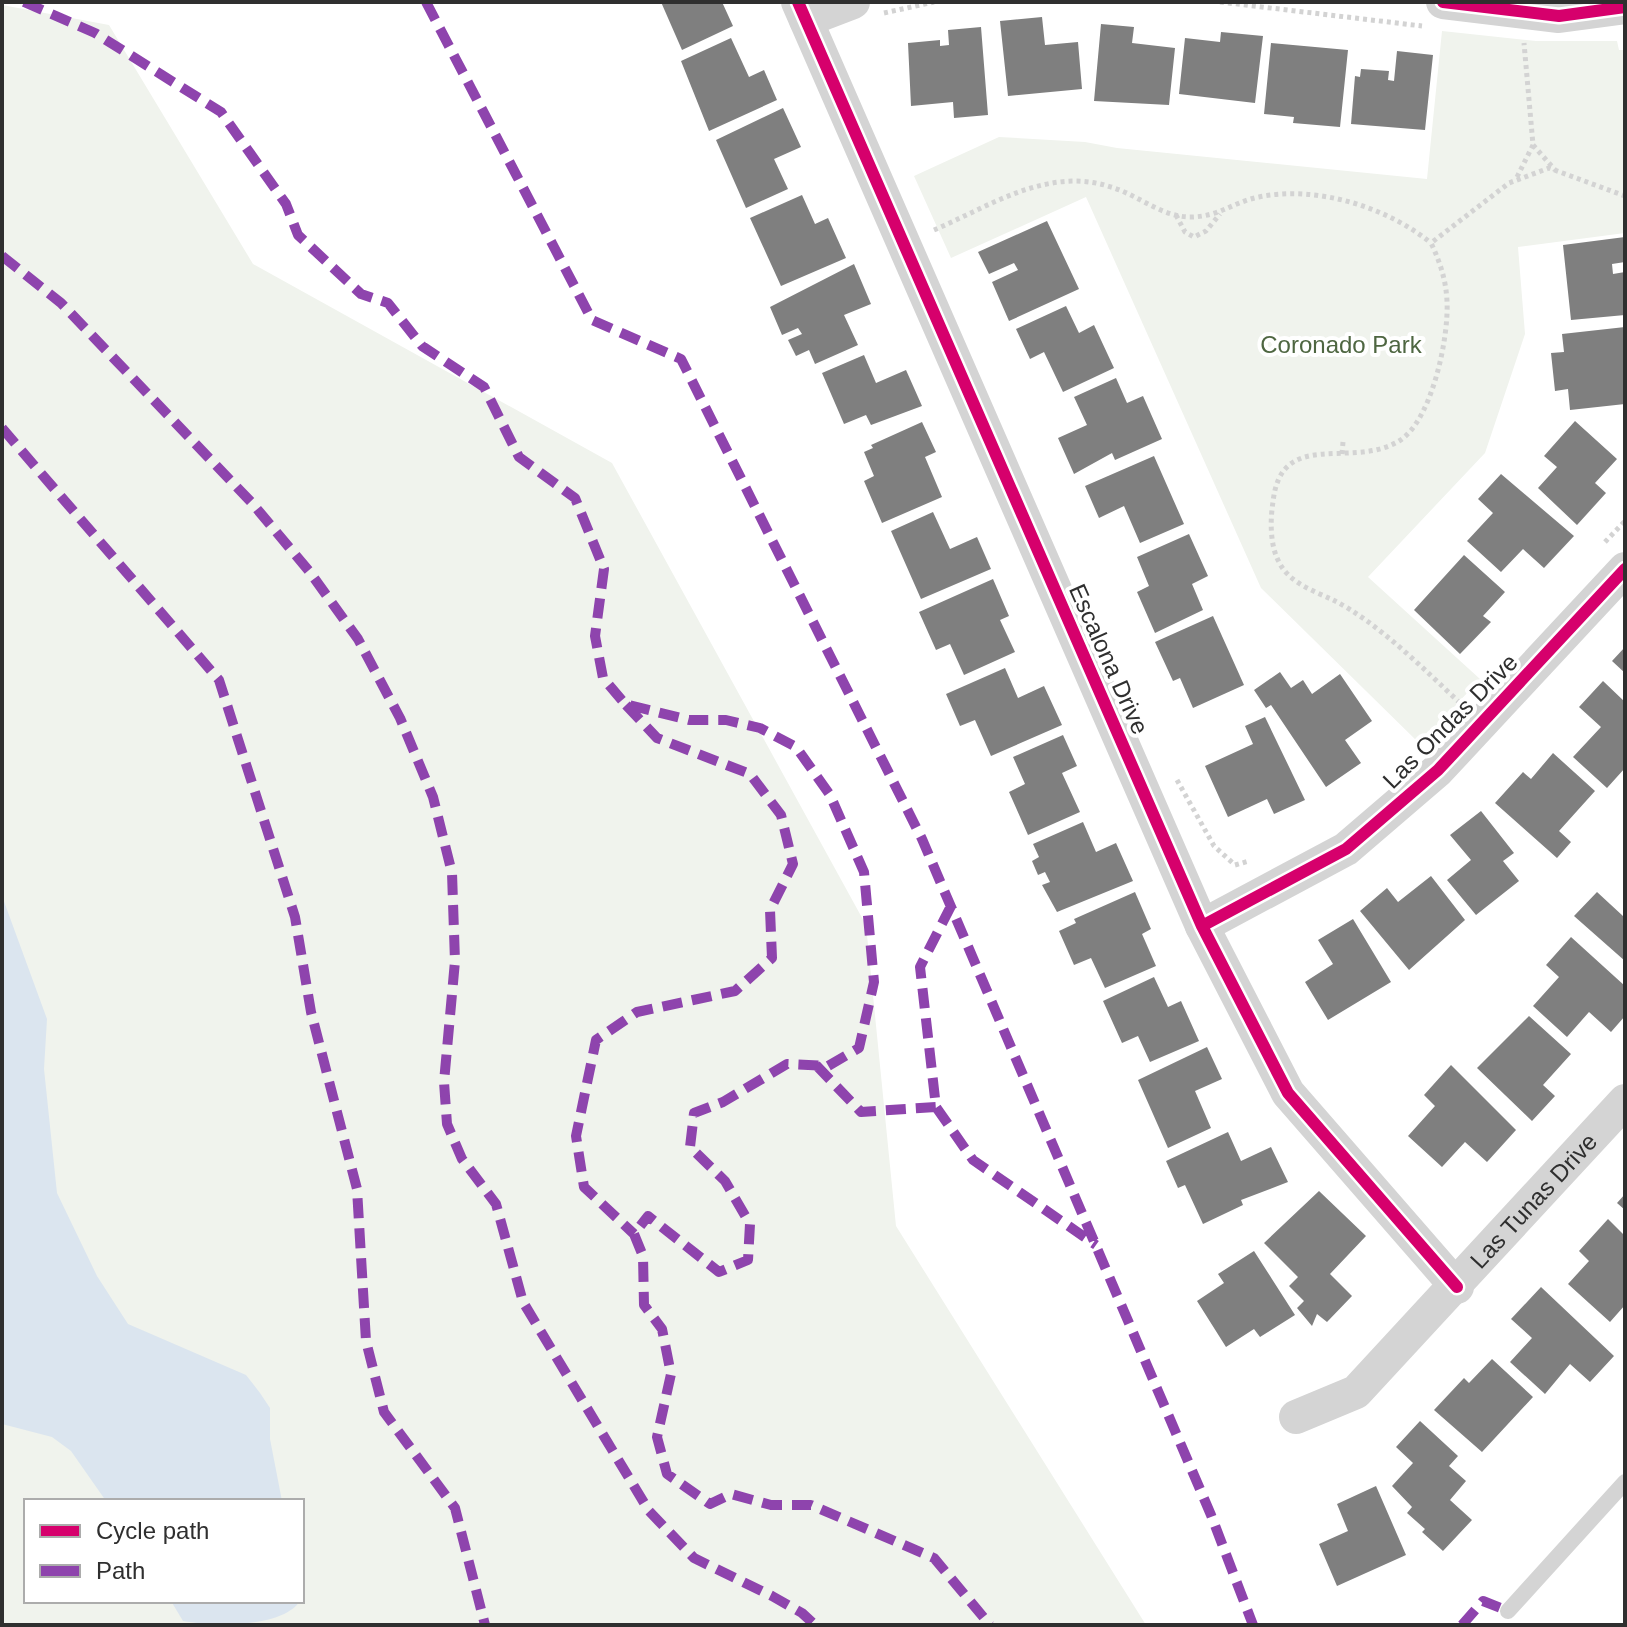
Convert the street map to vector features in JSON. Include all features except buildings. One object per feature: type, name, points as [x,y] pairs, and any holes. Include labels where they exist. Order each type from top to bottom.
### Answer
[{"type":"street","points":[[1437,14],[1559,16],[1625,7]]},
{"type":"street","points":[[802,11],[863,9]]},
{"type":"street","name":"Escalona Drive","points":[[802,11],[1202,926],[1288,1093],[1457,1287]]},
{"type":"street","name":"Las Ondas Drive","points":[[1202,926],[1346,849],[1438,770],[1612,559]]},
{"type":"street","name":"Las Tunas Drive","points":[[1296,1417],[1356,1392],[1457,1287],[1625,1101]]},
{"type":"lane","points":[[1508,1611],[1625,1482]]},
{"type":"path","points":[[863,9],[934,2]]},
{"type":"path","points":[[1220,2],[1437,14]]},
{"type":"path","points":[[1516,178],[1533,145],[1525,36]]},
{"type":"path","points":[[1533,145],[1556,170]]},
{"type":"path","points":[[1431,243],[1516,178],[1549,168],[1625,196]]},
{"type":"path","points":[[934,230],[1007,197],[1059,179],[1107,185],[1176,215],[1220,214],[1259,196],[1311,196],[1363,207],[1408,226],[1431,243],[1445,282],[1447,322],[1423,413],[1399,441],[1375,450],[1300,457],[1281,470],[1272,506],[1279,563],[1304,587],[1336,601],[1379,633],[1462,705]]},
{"type":"path","points":[[1176,215],[1185,232],[1194,237],[1206,231],[1220,214]]},
{"type":"path","points":[[928,217],[936,245]]},
{"type":"path","points":[[1342,454],[1343,442]]},
{"type":"path","points":[[1612,559],[1625,521]]},
{"type":"path","points":[[1452,715],[1471,697]]},
{"type":"path","points":[[1171,770],[1214,846],[1235,865],[1264,858]]},
{"type":"green space","points":[[2,5],[109,25],[253,264],[612,463],[866,925],[896,1226],[1146,1625],[2,1625]]},
{"type":"green space","name":"Coronado Park","points":[[1442,31],[1536,41],[1617,41],[1619,50],[1625,50],[1625,233],[1518,247],[1525,334],[1485,453],[1368,577],[1480,679],[1420,744],[1261,588],[1086,197],[951,258],[914,176],[999,137],[1085,142],[1117,148],[1427,179]]},
{"type":"shaded area","points":[[2,896],[47,1019],[44,1069],[57,1193],[97,1276],[128,1324],[246,1375],[260,1393],[270,1408],[270,1439],[282,1499],[105,1499],[71,1451],[52,1437],[2,1424]]},
{"type":"shaded area","points":[[172,1603],[298,1603],[279,1616],[248,1623],[183,1621]]},
{"type":"marked path","points":[[24,2],[95,33],[221,112],[286,204],[298,235],[361,294],[388,303],[422,346],[484,387],[519,457],[575,498],[604,569],[595,636],[603,678],[625,704],[689,720],[726,720],[760,728],[796,747],[830,795],[864,872],[874,982],[859,1048],[828,1066],[787,1064],[723,1102],[694,1113],[690,1147],[725,1181],[750,1224],[748,1260],[719,1272],[648,1216],[634,1234],[643,1256],[644,1305],[662,1329],[671,1374],[657,1437],[667,1474],[710,1504],[731,1494],[771,1505],[811,1505],[934,1558],[990,1625]]},
{"type":"marked path","points":[[426,2],[592,320],[681,359],[922,839],[1211,1515],[1253,1625]]},
{"type":"marked path","points":[[2,256],[61,303],[252,503],[309,571],[358,639],[400,718],[433,797],[452,873],[455,961],[444,1082],[447,1124],[462,1159],[496,1204],[523,1302],[649,1511],[694,1558],[772,1596],[802,1613],[815,1625]]},
{"type":"marked path","points":[[2,428],[219,680],[295,917],[311,1012],[357,1189],[366,1341],[384,1412],[455,1508],[485,1625]]},
{"type":"marked path","points":[[626,705],[657,738],[750,774],[781,815],[793,864],[770,910],[772,958],[735,991],[637,1012],[596,1040],[576,1136],[584,1187],[634,1234]]},
{"type":"marked path","points":[[951,906],[920,967],[936,1107],[973,1160],[1096,1245]]},
{"type":"marked path","points":[[816,1065],[861,1112],[936,1107]]},
{"type":"marked path","points":[[1462,1625],[1483,1601],[1508,1611]]},
{"type":"cycle path","points":[[798,2],[1202,926],[1288,1093],[1457,1287]]},
{"type":"cycle path","points":[[1443,2],[1559,16],[1625,7]]},
{"type":"cycle path","points":[[1202,926],[1346,849],[1438,770],[1625,569]]}]
